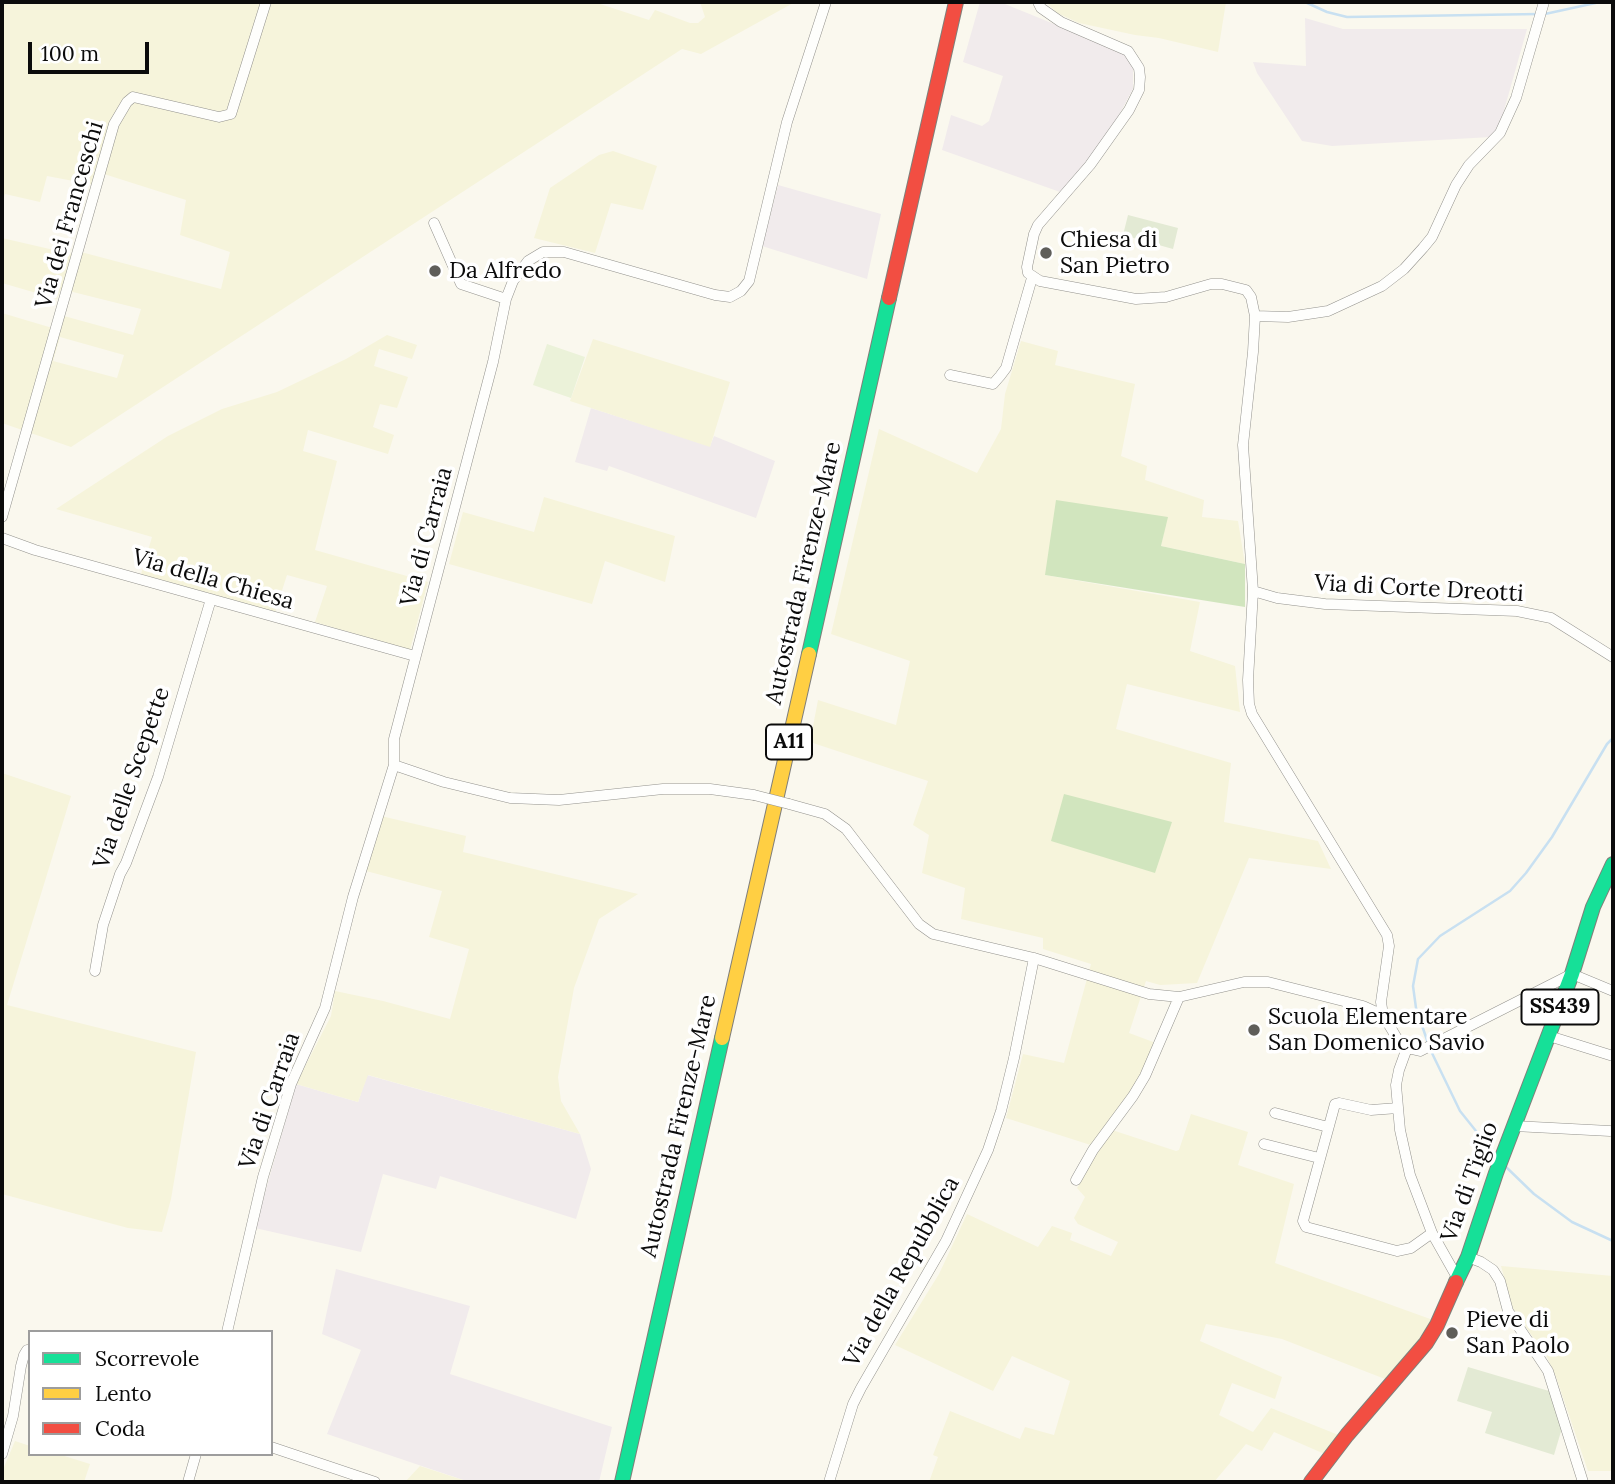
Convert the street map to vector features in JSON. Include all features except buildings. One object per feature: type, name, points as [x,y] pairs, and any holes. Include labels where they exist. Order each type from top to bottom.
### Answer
[{"type":"main road","name":"Autostrada Firenze-Mare","points":[[611,1482],[944,2]]},
{"type":"main road","name":"Autostrada Firenze-Mare","points":[[622,1482],[956,2]]},
{"type":"main road","name":"Via di Tiglio","points":[[1311,1482],[1347,1435],[1426,1343],[1437,1325],[1468,1257],[1496,1173],[1572,974],[1593,907],[1613,864]]},
{"type":"street","name":"Via dei Franceschi","points":[[2,517],[114,124],[133,97],[219,117],[231,114],[266,2]]},
{"type":"street","name":"Via di Carraia","points":[[227,1330],[267,1164],[291,1084],[326,1008],[353,897],[394,765],[394,739],[490,375],[506,299],[513,281],[528,261],[542,252],[564,252],[715,295],[730,297],[741,291],[749,281],[787,122],[826,2]]},
{"type":"street","points":[[950,375],[993,384],[1006,368],[1032,278],[1027,267],[1038,225],[1090,165],[1129,110],[1139,90],[1139,68],[1128,51],[1061,22],[1041,8],[1038,2]]},
{"type":"street","points":[[1255,316],[1288,317],[1328,311],[1371,293],[1404,269],[1432,237],[1456,184],[1469,165],[1500,132],[1516,97],[1544,3]]},
{"type":"street","points":[[434,223],[461,284],[506,299]]},
{"type":"street","points":[[1032,278],[1136,299],[1166,297],[1211,284],[1246,290],[1251,298],[1255,316],[1243,445],[1253,591],[1249,704],[1252,714],[1387,935],[1389,946],[1381,1002],[1383,1015],[1398,1040],[1407,1048],[1420,1051],[1572,974],[1613,991]]},
{"type":"street","name":"Via della Chiesa","points":[[2,538],[415,656]]},
{"type":"street","name":"Via di Corte Dreotti","points":[[1253,591],[1277,598],[1325,604],[1517,611],[1551,618],[1613,657]]},
{"type":"street","name":"Via delle Scepette","points":[[96,971],[103,925],[158,777],[211,599]]},
{"type":"street","points":[[394,765],[444,782],[510,798],[559,800],[663,789],[710,789],[754,795],[825,814],[846,829],[919,924],[933,934],[1034,958],[1149,994],[1179,997],[1244,982],[1268,982],[1363,1006],[1383,1015]]},
{"type":"street","name":"Via della Repubblica","points":[[829,1482],[857,1396],[946,1241],[988,1150],[1014,1058],[1034,958]]},
{"type":"street","points":[[1076,1180],[1093,1150],[1145,1076],[1179,997]]},
{"type":"street","points":[[1549,1036],[1613,1056]]},
{"type":"street","points":[[1407,1048],[1397,1077],[1398,1108],[1410,1175],[1432,1233],[1458,1279]]},
{"type":"street","points":[[1398,1108],[1371,1110],[1335,1104],[1303,1221],[1306,1227],[1398,1251],[1411,1248],[1432,1233]]},
{"type":"street","points":[[1275,1113],[1328,1126]]},
{"type":"street","points":[[1514,1126],[1610,1130]]},
{"type":"street","points":[[1265,1144],[1320,1158]]},
{"type":"street","points":[[1468,1257],[1493,1270],[1500,1281],[1508,1311],[1548,1371],[1583,1482]]},
{"type":"street","points":[[2,1454],[13,1416],[21,1366],[24,1355],[28,1352]]},
{"type":"street","points":[[273,1448],[375,1482]]},
{"type":"street","points":[[188,1482],[195,1456]]},
{"type":"shaded area","points":[[2,2],[594,2],[649,20],[655,10],[690,23],[698,23],[705,17],[700,2],[795,2],[701,54],[682,49],[71,447],[2,423],[2,313],[59,330],[64,316],[133,335],[141,309],[61,289],[57,299],[2,283],[2,238],[80,256],[81,252],[221,289],[230,252],[180,235],[186,200],[104,174],[100,186],[47,176],[40,202],[5,194],[2,203]],"holes":[[[60,337],[124,355],[117,378],[53,361]]]},
{"type":"shaded area","points":[[980,2],[1000,2],[1123,52],[1133,68],[1133,89],[1118,117],[1089,159],[1060,192],[942,150],[951,115],[982,126],[989,121],[1003,76],[963,62]]},
{"type":"shaded area","points":[[1046,2],[1226,2],[1218,52],[1079,23],[1057,13]]},
{"type":"shaded area","points":[[1305,18],[1343,29],[1527,29],[1501,121],[1491,137],[1332,146],[1302,141],[1257,73],[1253,62],[1306,66]]},
{"type":"shaded area","points":[[613,151],[657,166],[643,210],[611,203],[595,253],[534,238],[550,188],[599,155]]},
{"type":"shaded area","points":[[778,185],[881,214],[867,279],[762,246]]},
{"type":"shaded area","points":[[387,335],[417,345],[412,359],[379,349],[374,366],[408,377],[397,408],[380,404],[373,427],[394,435],[388,454],[308,430],[303,451],[337,461],[315,550],[428,582],[410,650],[315,622],[327,586],[287,575],[275,612],[141,574],[152,537],[56,509],[168,436],[222,409],[277,392],[346,359]]},
{"type":"shaded area","points":[[593,339],[730,382],[710,447],[570,401]]},
{"type":"shaded area","points":[[1021,341],[1058,351],[1055,365],[1135,384],[1121,456],[1147,466],[1145,480],[1204,500],[1202,517],[1238,521],[1245,564],[1161,546],[1167,517],[1045,575],[1200,602],[1190,651],[1235,666],[1240,712],[1127,684],[1116,729],[1231,763],[1224,822],[1318,841],[1331,869],[1249,858],[1197,983],[1160,985],[1146,981],[1129,1033],[1156,1043],[1135,1085],[1106,1128],[1176,1151],[1179,1150],[1191,1114],[1248,1132],[1238,1165],[1294,1184],[1275,1263],[1433,1320],[1414,1348],[1385,1379],[1282,1339],[1206,1324],[1200,1341],[1282,1377],[1275,1399],[1232,1383],[1219,1415],[1253,1432],[1271,1408],[1341,1436],[1327,1455],[1274,1432],[1262,1451],[1246,1444],[1214,1482],[929,1482],[938,1457],[933,1455],[950,1411],[1020,1439],[1025,1427],[1054,1435],[1070,1381],[1012,1356],[993,1391],[895,1345],[939,1274],[967,1214],[1038,1247],[1052,1226],[1072,1233],[1070,1240],[1111,1256],[1118,1242],[1078,1224],[1074,1218],[1085,1197],[1077,1188],[1100,1148],[1006,1118],[1023,1054],[1064,1063],[1091,964],[1043,949],[1043,938],[961,919],[965,888],[922,873],[929,835],[913,825],[928,781],[810,742],[818,700],[896,725],[910,661],[831,634],[879,429],[977,473],[1001,429],[1005,394]]},
{"type":"shaded area","points":[[591,408],[710,446],[714,436],[775,461],[756,518],[609,466],[607,471],[575,462]]},
{"type":"shaded area","points":[[544,497],[675,536],[665,582],[605,561],[592,604],[449,564],[463,512],[534,532]]},
{"type":"shaded area","points":[[2,773],[71,796],[7,1005],[196,1052],[171,1199],[162,1232],[128,1228],[2,1194]]},
{"type":"shaded area","points":[[381,816],[466,836],[463,852],[638,894],[599,919],[574,988],[558,1077],[561,1101],[580,1134],[368,1075],[358,1102],[296,1084],[331,1016],[335,991],[450,1019],[469,949],[429,937],[442,891],[366,871]]},
{"type":"shaded area","points":[[367,1075],[580,1134],[591,1169],[576,1219],[440,1176],[436,1189],[383,1174],[361,1252],[255,1228],[296,1084],[358,1102]]},
{"type":"shaded area","points":[[1501,1266],[1613,1276],[1613,1471],[1588,1471],[1556,1377],[1547,1357],[1513,1309]]},
{"type":"shaded area","points":[[336,1269],[470,1306],[450,1374],[612,1427],[599,1482],[469,1482],[327,1434],[361,1350],[322,1334]]},
{"type":"shaded area","points":[[15,1441],[28,1445],[28,1456],[64,1456],[90,1464],[84,1482],[2,1482],[2,1472]]},
{"type":"shaded area","points":[[420,1466],[469,1482],[405,1482]]},
{"type":"green space","points":[[1128,215],[1178,228],[1173,249],[1123,235]]},
{"type":"green space","points":[[547,344],[585,357],[571,398],[533,385]]},
{"type":"green space","points":[[1056,500],[1168,517],[1161,546],[1245,564],[1245,607],[1045,575]]},
{"type":"green space","points":[[1064,794],[1172,822],[1155,873],[1051,841]]},
{"type":"green space","points":[[1468,1367],[1549,1391],[1562,1428],[1554,1455],[1485,1433],[1492,1412],[1457,1401]]},
{"type":"waterway","points":[[1305,2],[1347,17],[1539,14]]},
{"type":"waterway","points":[[1545,14],[1600,2]]},
{"type":"waterway","points":[[1428,1043],[1416,1008],[1413,986],[1418,959],[1440,936],[1510,891],[1526,873],[1552,837],[1613,738]]},
{"type":"waterway","points":[[1430,1049],[1460,1111],[1496,1156]]},
{"type":"waterway","points":[[1505,1166],[1534,1194],[1572,1222],[1613,1241]]},
{"type":"traffic: fast","points":[[809,654],[889,298]]},
{"type":"traffic: fast","points":[[1456,1282],[1468,1257],[1496,1173],[1572,974],[1593,907],[1613,864]]},
{"type":"traffic: fast","points":[[622,1482],[722,1038]]},
{"type":"traffic: slow","points":[[722,1038],[809,654]]},
{"type":"traffic: jam","points":[[889,298],[956,2]]},
{"type":"traffic: jam","points":[[1311,1482],[1347,1435],[1426,1343],[1456,1282]]},
{"type":"place","name":"Chiesa di San Pietro","points":[[1046,253]]},
{"type":"place","name":"Da Alfredo","points":[[435,271]]},
{"type":"place","name":"Scuola Elementare San Domenico Savio","points":[[1254,1030]]},
{"type":"place","name":"Pieve di San Paolo","points":[[1452,1333]]}]
